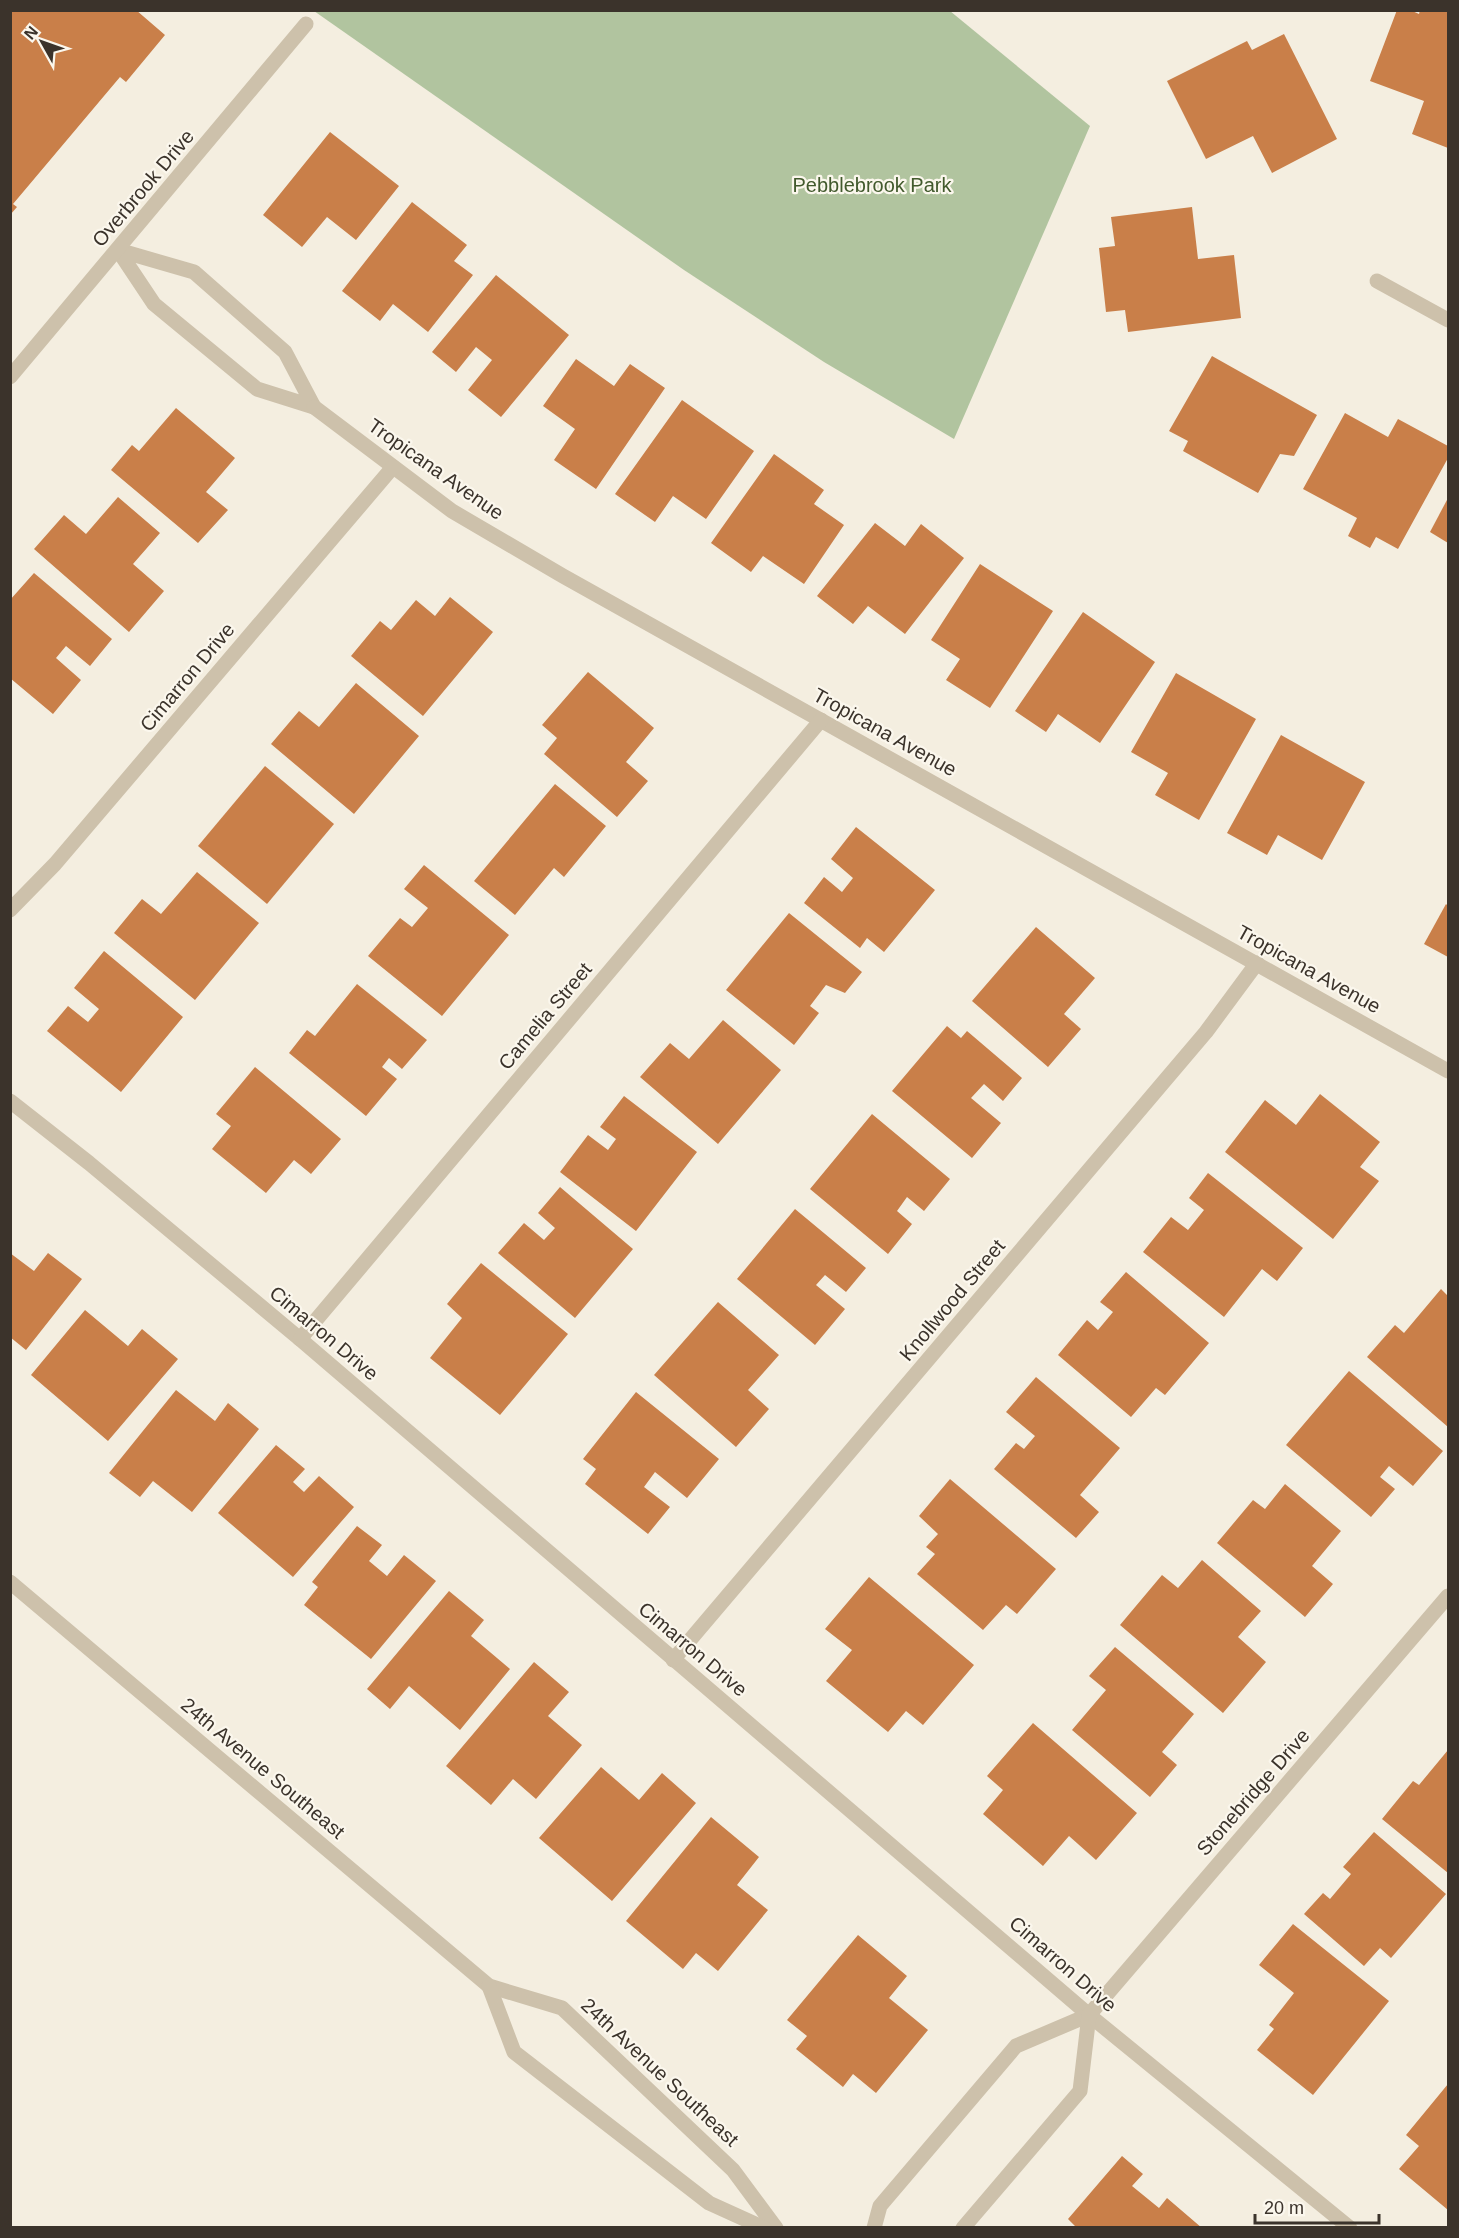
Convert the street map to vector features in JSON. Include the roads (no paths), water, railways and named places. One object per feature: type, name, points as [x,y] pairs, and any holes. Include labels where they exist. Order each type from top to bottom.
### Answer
[{"type":"street","name":"Overbrook Drive","points":[[10,377],[306,24]]},
{"type":"street","name":"Tropicana Avenue","points":[[118,250],[154,304],[257,389],[314,408],[452,511],[553,570],[1449,1071]]},
{"type":"street","name":"Tropicana Avenue","points":[[118,250],[194,272],[285,352],[314,408]]},
{"type":"street","points":[[1377,281],[1449,320]]},
{"type":"street","name":"Cimarron Drive","points":[[10,910],[55,864],[393,468]]},
{"type":"street","name":"Camelia Street","points":[[300,1339],[821,720]]},
{"type":"street","name":"Knollwood Street","points":[[673,1660],[1206,1032],[1257,963]]},
{"type":"street","name":"Cimarron Drive","points":[[10,1101],[89,1163],[300,1339],[1089,2015],[1350,2228]]},
{"type":"street","name":"24th Avenue Southeast","points":[[10,1582],[489,1986],[562,2008],[733,2170],[776,2228]]},
{"type":"street","name":"Stonebridge Drive","points":[[874,2228],[880,2206],[1016,2046],[1089,2015],[1449,1596]]},
{"type":"street","name":"24th Avenue Southeast","points":[[489,1986],[514,2052],[709,2203],[764,2228]]},
{"type":"street","points":[[963,2228],[1080,2091],[1089,2015]]},
{"type":"park label","name":"Pebblebrook Park","points":[[872,185]]}]
